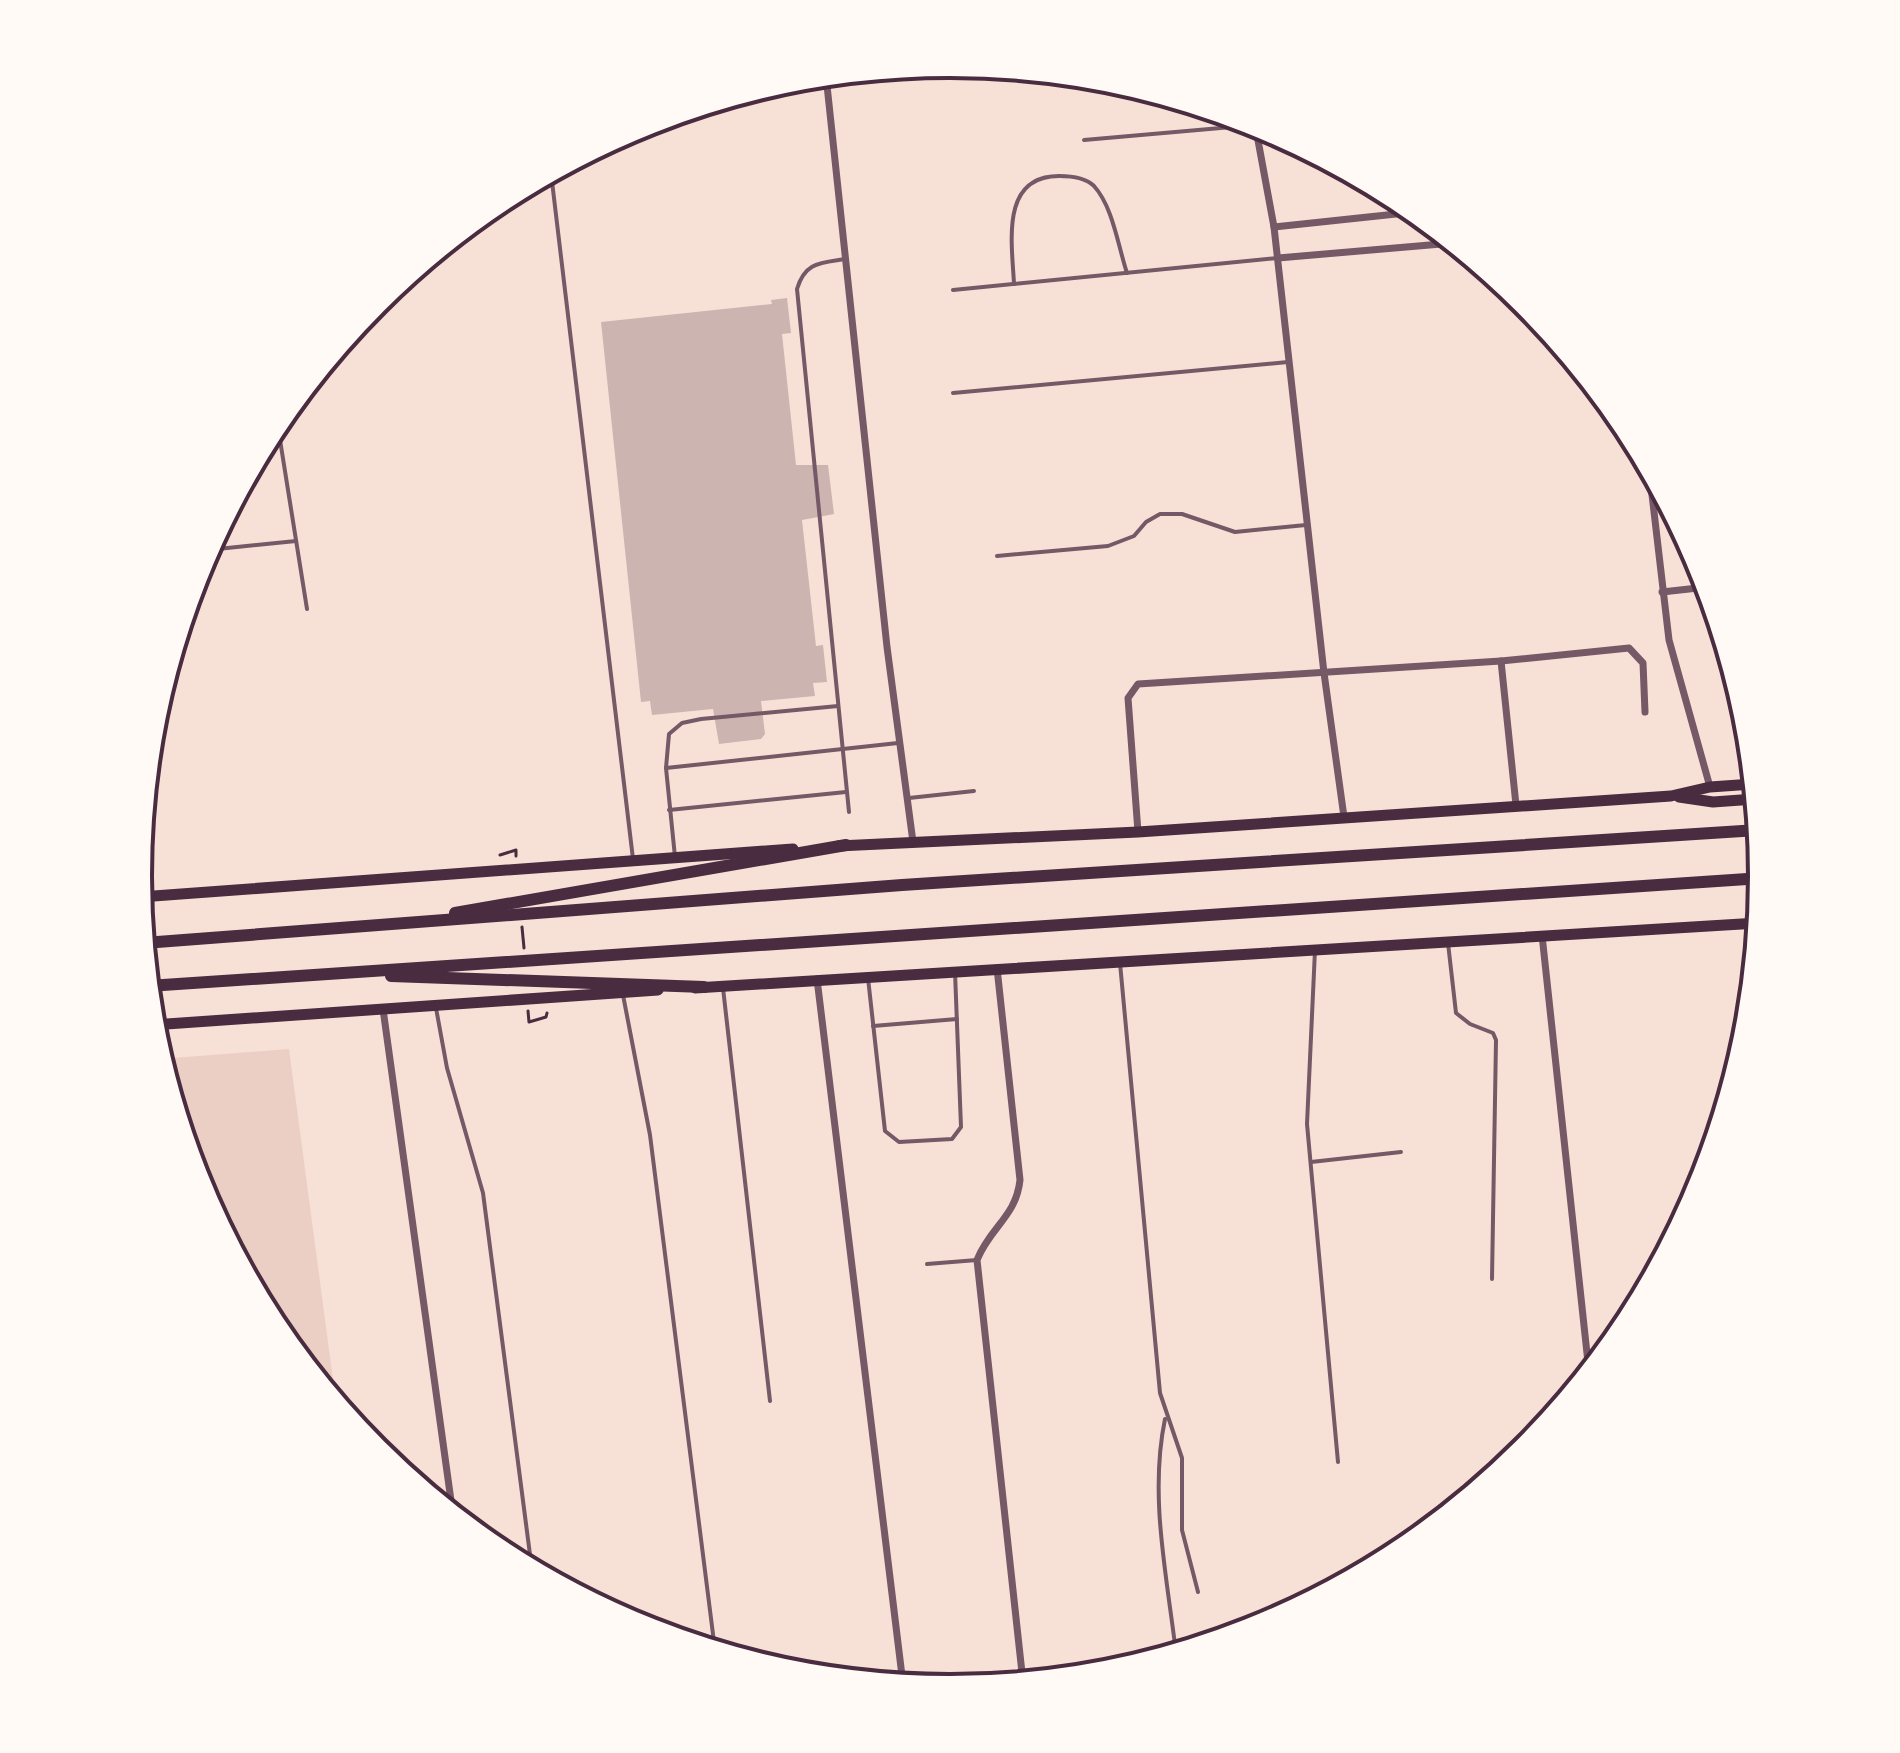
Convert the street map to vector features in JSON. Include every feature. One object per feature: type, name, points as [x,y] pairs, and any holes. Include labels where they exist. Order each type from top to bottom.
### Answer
[{"type":"highway","points":[[154,942],[902,885],[1747,831]]},
{"type":"highway","points":[[381,926],[846,845]]},
{"type":"highway","points":[[159,985],[1748,879]]},
{"type":"highway","points":[[322,974],[704,987]]},
{"type":"main road","points":[[152,896],[846,845],[1138,832],[1671,796],[1710,787],[1743,785]]},
{"type":"main road","points":[[1671,796],[1713,802],[1745,800]]},
{"type":"main road","points":[[166,1024],[955,970],[1747,924]]},
{"type":"street","points":[[827,88],[905,798],[913,842]]},
{"type":"street","points":[[1259,140],[1278,258],[1324,673],[1344,817]]},
{"type":"street","points":[[1274,227],[1396,214]]},
{"type":"street","points":[[1278,258],[1438,244]]},
{"type":"street","points":[[1652,496],[1662,592],[1675,667],[1710,787]]},
{"type":"street","points":[[1662,592],[1694,588]]},
{"type":"street","points":[[1138,832],[1128,698],[1138,684],[1501,661],[1629,648],[1643,663],[1645,712]]},
{"type":"street","points":[[1501,661],[1516,805]]},
{"type":"street","points":[[1542,935],[1587,1357]]},
{"type":"street","points":[[997,968],[1020,1180],[1018,1198],[1012,1211],[982,1247],[977,1260],[1022,1671]]},
{"type":"street","points":[[817,979],[902,1673]]},
{"type":"street","points":[[383,1009],[451,1499]]},
{"type":"lane","points":[[1084,140],[1225,127]]},
{"type":"lane","points":[[1014,284],[1012,227],[1022,190],[1033,179],[1057,176],[1080,177],[1093,185],[1104,203],[1127,273]]},
{"type":"lane","points":[[552,184],[633,861]]},
{"type":"lane","points":[[953,290],[1278,258]]},
{"type":"lane","points":[[846,259],[811,264],[801,274],[797,289],[849,812]]},
{"type":"lane","points":[[953,393],[1290,362]]},
{"type":"lane","points":[[280,442],[307,609]]},
{"type":"lane","points":[[997,556],[1108,546],[1134,536],[1146,522],[1160,514],[1182,514],[1235,532],[1308,525]]},
{"type":"lane","points":[[222,549],[296,541]]},
{"type":"lane","points":[[675,858],[666,768],[669,734],[682,723],[838,706]]},
{"type":"lane","points":[[666,768],[899,743]]},
{"type":"lane","points":[[905,798],[974,791]]},
{"type":"lane","points":[[669,810],[847,792]]},
{"type":"lane","points":[[1448,941],[1456,1013],[1470,1024],[1493,1033],[1496,1040],[1492,1279]]},
{"type":"lane","points":[[1315,948],[1306,1090],[1338,1462]]},
{"type":"lane","points":[[1120,960],[1131,1104],[1165,1417],[1157,1467],[1175,1643]]},
{"type":"lane","points":[[868,976],[885,1131],[899,1142],[952,1139],[961,1127],[955,970]]},
{"type":"lane","points":[[723,986],[770,1401]]},
{"type":"lane","points":[[623,993],[650,1135],[714,1639]]},
{"type":"lane","points":[[436,1006],[447,1068],[483,1193],[530,1555]]},
{"type":"lane","points":[[873,1026],[957,1019]]},
{"type":"lane","points":[[1311,1162],[1401,1152]]},
{"type":"lane","points":[[927,1264],[977,1260]]},
{"type":"lane","points":[[1165,1417],[1182,1458],[1182,1530],[1198,1592]]},
{"type":"path","points":[[516,850],[517,865]]},
{"type":"path","points":[[521,912],[524,959]]},
{"type":"path","points":[[528,1007],[529,1022]]},
{"type":"shaded area","points":[[289,1049],[333,1383],[286,1320],[234,1230],[194,1133],[173,1058]]},
{"type":"building","points":[[787,298],[791,333],[782,334],[796,465],[828,465],[834,514],[802,520],[816,646],[823,645],[827,682],[813,683],[815,696],[761,701],[765,734],[761,739],[719,744],[713,709],[652,715],[650,701],[641,702],[601,322],[772,304],[771,300]]}]
